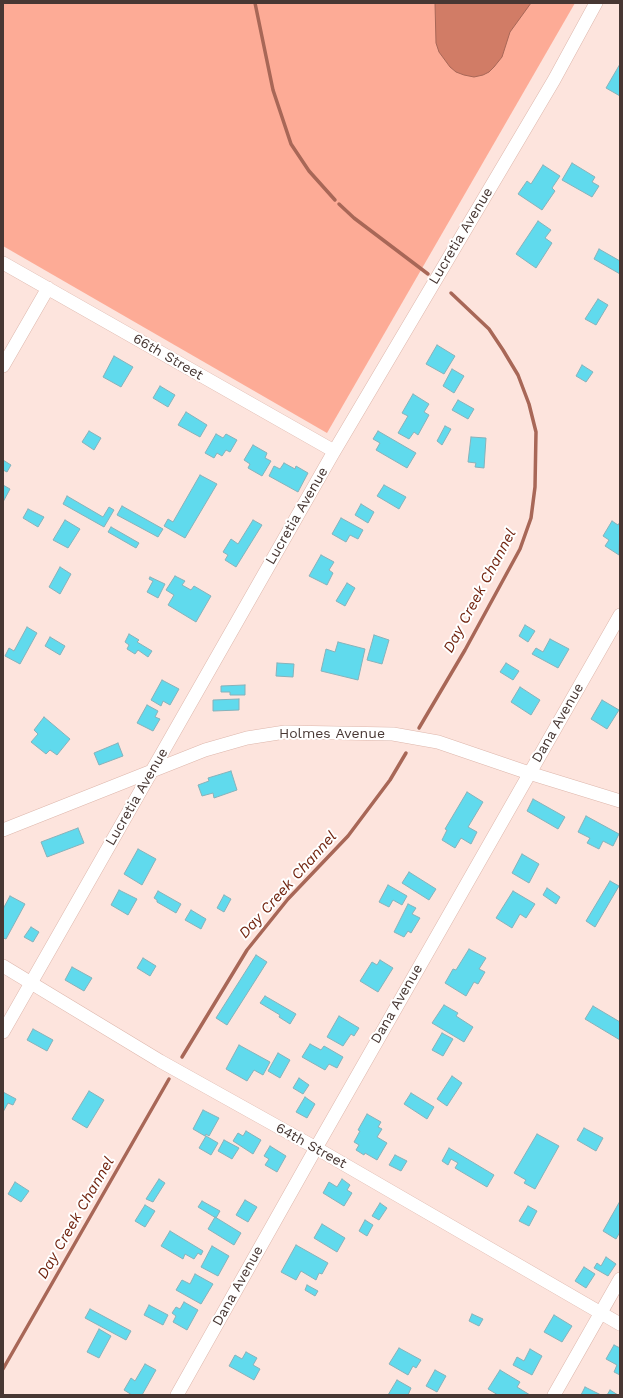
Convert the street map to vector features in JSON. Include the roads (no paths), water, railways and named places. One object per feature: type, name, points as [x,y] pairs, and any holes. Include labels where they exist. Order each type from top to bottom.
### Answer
[{"type":"street","name":"Lucretia Avenue","points":[[3,1032],[334,451],[455,244],[554,80],[596,3]]},
{"type":"street","name":"66th Street","points":[[3,263],[334,451]]},
{"type":"street","points":[[3,366],[48,288]]},
{"type":"street","name":"Dana Avenue","points":[[177,1395],[620,615]]},
{"type":"street","name":"Holmes Avenue","points":[[3,830],[206,750],[247,738],[285,732],[393,734],[438,742],[529,773],[620,801]]},
{"type":"street","name":"64th Street","points":[[3,966],[160,1061],[316,1148],[620,1324]]},
{"type":"street","points":[[554,1395],[620,1279]]},
{"type":"waterway","name":"Day Creek Channel","points":[[255,3],[273,90],[291,144],[309,171],[335,200]]},
{"type":"waterway","name":"Day Creek Channel","points":[[339,204],[354,218],[428,274]]},
{"type":"waterway","name":"Day Creek Channel","points":[[419,728],[465,650],[520,549],[531,518],[535,487],[536,432],[529,404],[518,375],[489,329],[451,293]]},
{"type":"waterway","name":"Day Creek Channel","points":[[182,1057],[247,950],[288,899],[348,836],[390,780],[406,753]]},
{"type":"waterway","name":"Day Creek Channel","points":[[3,1369],[169,1079]]}]
